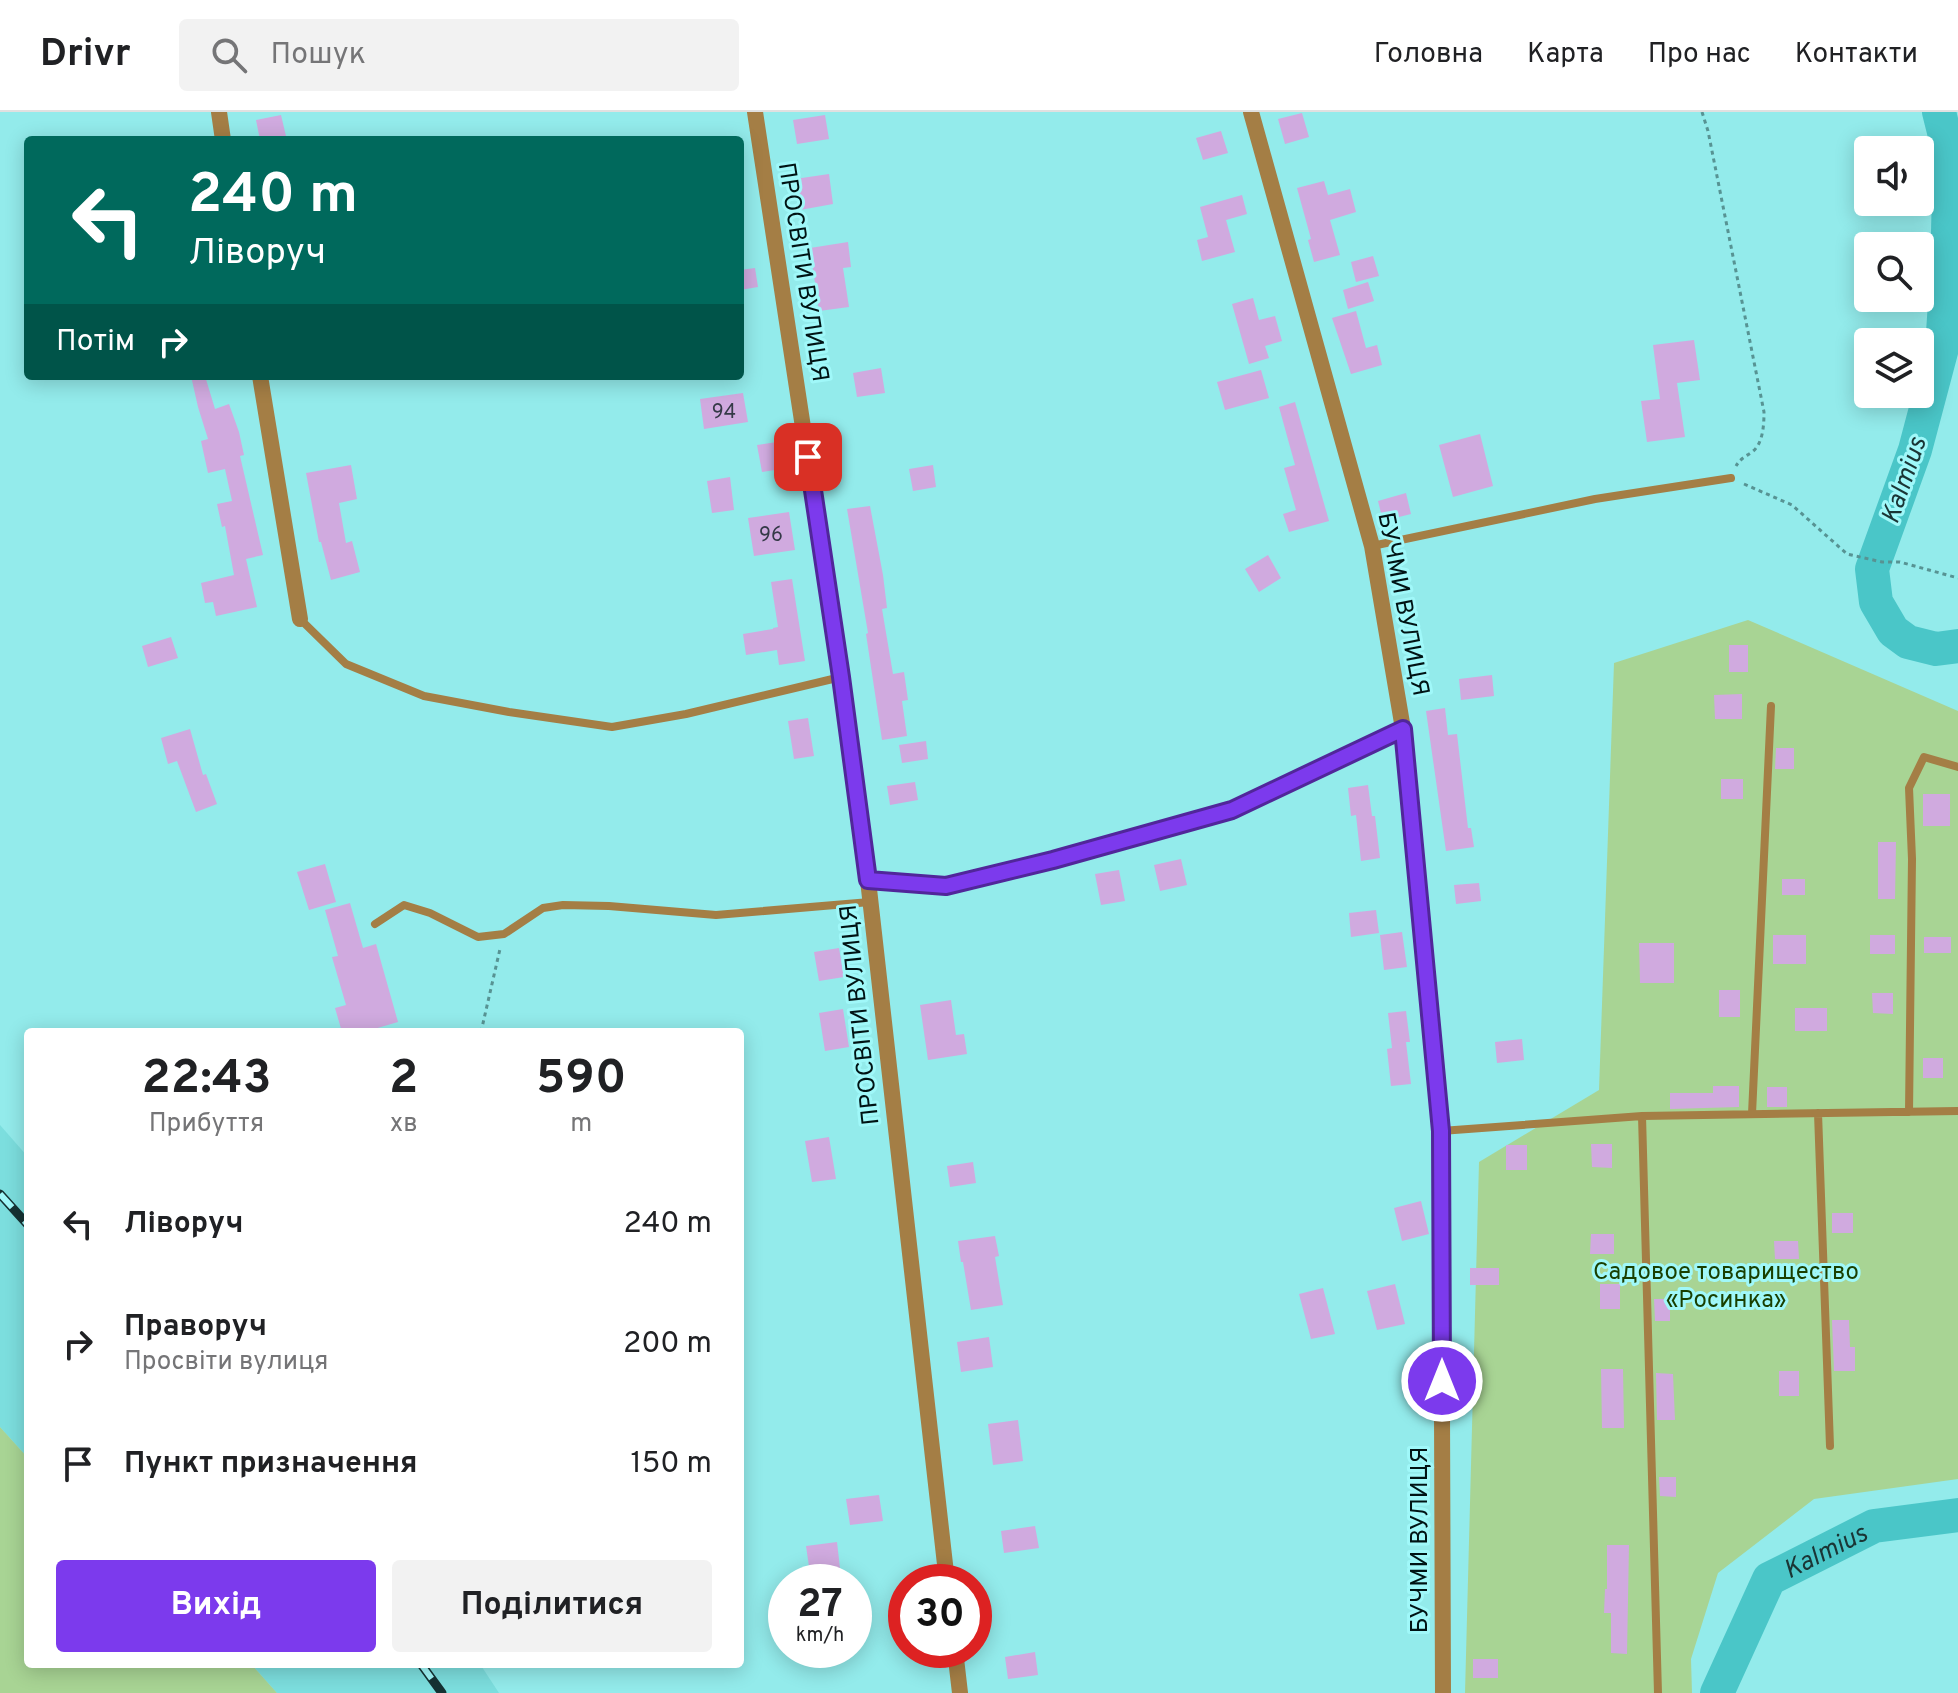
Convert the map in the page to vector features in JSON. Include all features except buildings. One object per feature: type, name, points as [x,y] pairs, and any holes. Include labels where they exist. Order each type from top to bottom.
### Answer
[{"type":"street","points":[[219,112],[222,136]]},
{"type":"street","name":"ПРОСВІТИ ВУЛИЦЯ","points":[[755,112],[841,677],[871,902],[945,1564]]},
{"type":"street","name":"БУЧМИ ВУЛИЦЯ","points":[[1251,112],[1372,546],[1403,729],[1441,1131],[1443,1693]]},
{"type":"street","points":[[261,380],[300,619]]},
{"type":"street","points":[[957,1668],[960,1693]]},
{"type":"lane","points":[[1372,546],[1595,499],[1731,478]]},
{"type":"lane","points":[[300,619],[346,664],[424,696],[612,727],[686,714],[841,677]]},
{"type":"lane","points":[[1752,1114],[1771,706]]},
{"type":"lane","points":[[868,880],[946,886],[1232,810],[1403,729]]},
{"type":"lane","points":[[1909,1112],[1912,859],[1909,788],[1924,757],[1958,767]]},
{"type":"lane","points":[[375,924],[404,905],[430,913],[478,937],[504,934],[543,908],[563,905],[716,915],[871,902]]},
{"type":"lane","points":[[1441,1131],[1642,1116],[1958,1111]]},
{"type":"lane","points":[[1818,1113],[1830,1446]]},
{"type":"lane","points":[[1642,1116],[1658,1693]]},
{"type":"path","points":[[1702,112],[1764,412],[1757,449],[1738,460],[1731,478],[1792,505],[1847,554],[1882,562],[1900,562],[1958,578]]},
{"type":"path","points":[[482,1028],[504,934]]},
{"type":"shaded area","points":[[0,1125],[24,1152],[24,1454],[0,1427]]},
{"type":"shaded area","points":[[255,1668],[483,1668],[499,1693],[277,1693]]},
{"type":"green space","name":"Садовое товарищество «Росинка»","points":[[1748,620],[1958,711],[1958,1479],[1814,1499],[1718,1573],[1691,1659],[1692,1693],[1465,1693],[1479,1162],[1599,1090],[1614,663]]},
{"type":"green space","points":[[0,1427],[24,1454],[24,1668],[255,1668],[277,1693],[0,1693]]},
{"type":"waterway","name":"Kalmius","points":[[1939,112],[1947,144],[1949,192],[1942,348],[1915,450],[1872,569],[1876,602],[1893,631],[1908,642],[1936,649],[1958,646]]},
{"type":"waterway","name":"Kalmius","points":[[1717,1693],[1769,1579],[1874,1526],[1958,1515]]},
{"type":"railway","points":[[0,1194],[24,1221]]},
{"type":"railway","points":[[424,1668],[442,1693]]},
{"type":"route","points":[[808,457],[868,880],[946,886],[1232,810],[1403,729],[1441,1131],[1442,1381]]}]
